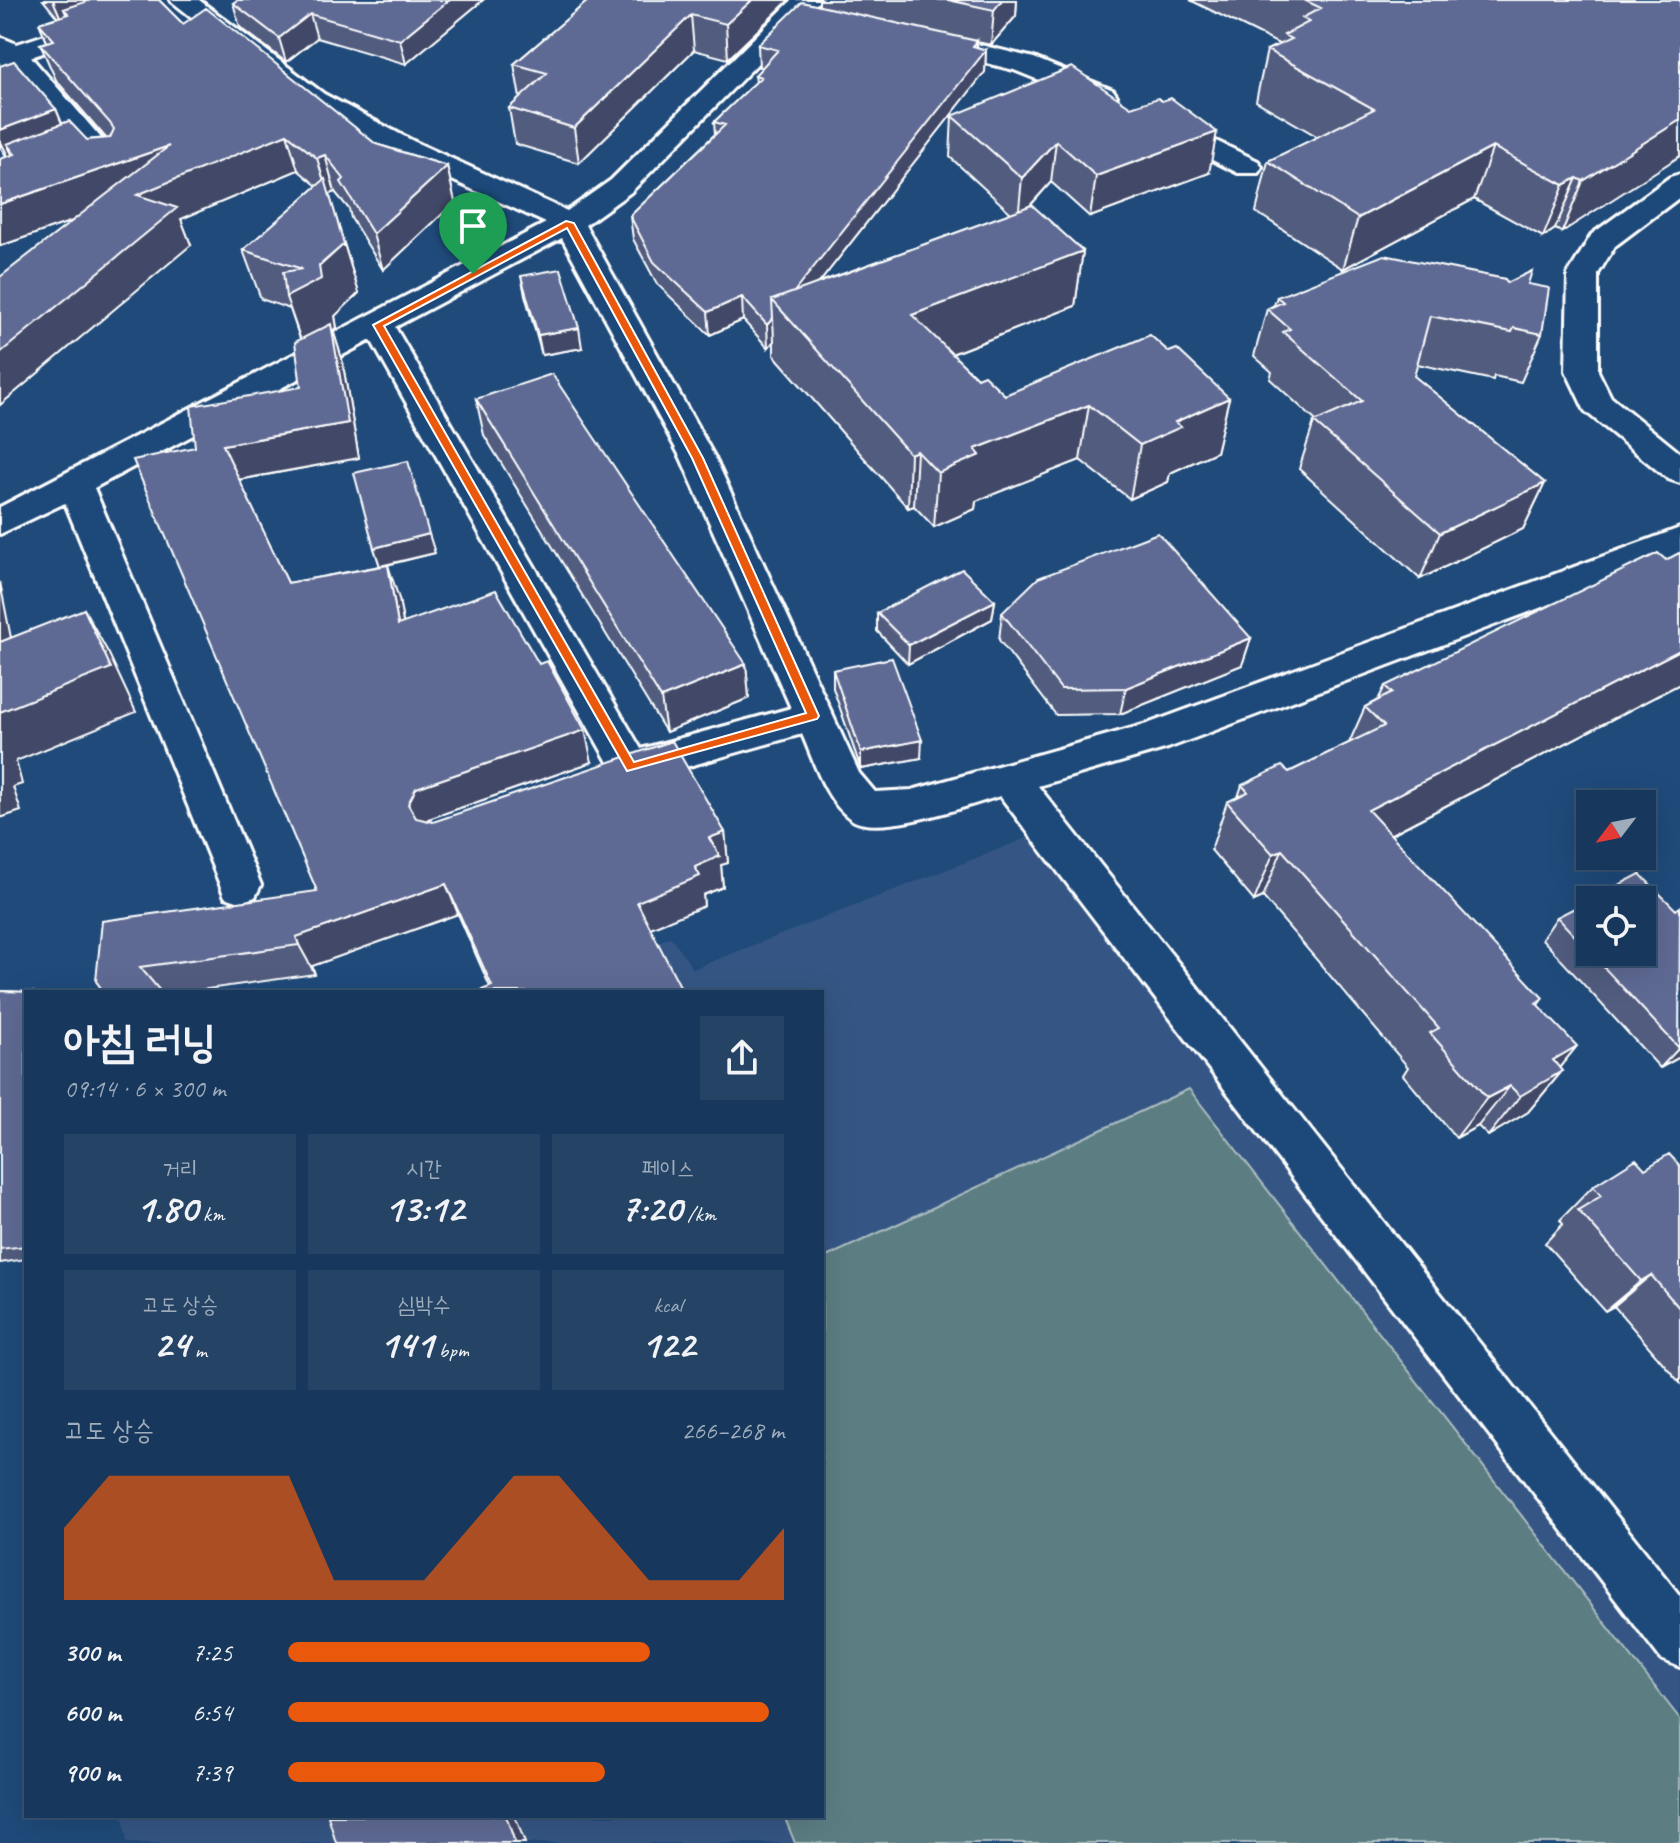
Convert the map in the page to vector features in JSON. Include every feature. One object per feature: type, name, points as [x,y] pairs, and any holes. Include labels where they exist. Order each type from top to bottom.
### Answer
[{"type":"street","points":[[176,2],[314,100],[403,147],[569,223],[698,458],[843,782],[865,808],[912,806],[1154,737],[1680,541]]},
{"type":"street","points":[[0,522],[569,223],[621,186],[809,10]]},
{"type":"street","points":[[112,167],[78,147],[4,52],[134,14]]},
{"type":"street","points":[[911,37],[1024,64],[1128,107],[1248,167]]},
{"type":"street","points":[[1680,183],[1603,240],[1583,274],[1582,371],[1597,403],[1680,471]]},
{"type":"street","points":[[378,325],[631,767]]},
{"type":"street","points":[[74,482],[240,885]]},
{"type":"street","points":[[588,783],[631,767],[813,716]]},
{"type":"street","points":[[1008,777],[1680,1640]]},
{"type":"shaded area","points":[[1032,836],[1680,1664],[1680,1843],[127,1843],[123,1818],[824,1818],[824,990],[533,990],[671,937],[693,969]]},
{"type":"green space","points":[[1189,1089],[1680,1719],[1680,1843],[795,1843],[785,1818],[824,1818],[824,1258]]},
{"type":"building","points":[[91,0],[159,0],[183,24],[206,8],[376,144],[447,166],[373,234],[341,182],[344,179],[325,155],[317,158],[287,134],[137,195],[177,208],[0,353],[0,277],[169,146],[0,204],[0,159],[15,154],[7,144],[69,121],[87,140],[110,138],[114,129],[110,123],[40,44],[54,40],[39,23],[69,14],[64,9]]},
{"type":"building","points":[[237,0],[449,0],[400,40],[310,14],[279,38],[233,3]]},
{"type":"building","points":[[589,0],[752,0],[726,24],[691,15],[574,128],[509,108],[547,73],[514,64]]},
{"type":"building","points":[[948,0],[1002,0],[994,10]]},
{"type":"building","points":[[1304,0],[1680,0],[1680,120],[1583,181],[1577,178],[1564,185],[1493,147],[1358,218],[1268,161],[1374,109],[1267,50],[1291,39],[1284,35],[1309,22],[1302,18],[1321,8]]},
{"type":"building","points":[[802,2],[977,41],[973,46],[986,50],[794,292],[772,300],[773,318],[767,325],[742,297],[708,312],[654,262],[630,216],[725,125],[714,122],[761,77],[755,75],[778,50],[758,45]]},
{"type":"building","points":[[14,61],[56,109],[0,130],[0,66]]},
{"type":"building","points":[[1072,67],[1131,107],[1158,98],[1162,101],[1171,98],[1217,132],[1096,176],[1056,141],[1022,178],[952,116]]},
{"type":"building","points":[[325,179],[344,244],[319,266],[321,279],[286,297],[283,272],[302,269],[243,250]]},
{"type":"building","points":[[1032,205],[1083,251],[912,315],[977,378],[984,375],[1005,395],[1150,335],[1169,352],[1177,349],[1229,398],[1175,422],[1181,427],[1140,445],[1089,405],[975,449],[980,455],[938,473],[917,451],[910,454],[772,300]]},
{"type":"building","points":[[1384,255],[1505,279],[1507,283],[1532,271],[1528,284],[1549,288],[1542,334],[1514,328],[1512,332],[1430,316],[1414,376],[1545,483],[1440,533],[1314,422],[1362,401],[1283,332],[1290,329],[1267,309],[1283,302],[1277,297]]},
{"type":"building","points":[[561,269],[579,328],[538,335],[521,276]]},
{"type":"building","points":[[331,324],[348,423],[223,445],[288,583],[388,565],[398,625],[496,590],[539,664],[547,661],[585,730],[416,788],[408,804],[416,818],[433,822],[672,741],[725,832],[709,838],[720,856],[695,867],[700,876],[637,902],[682,990],[482,990],[492,986],[446,884],[296,937],[299,945],[140,967],[159,990],[103,990],[96,981],[102,921],[317,891],[133,460],[195,447],[191,406],[301,387],[295,342]]},
{"type":"building","points":[[552,374],[746,664],[661,698],[476,399]]},
{"type":"building","points":[[408,461],[429,534],[374,548],[354,473]]},
{"type":"building","points":[[1158,533],[1251,638],[1126,688],[1061,689],[1002,613],[1038,578]]},
{"type":"building","points":[[1658,553],[1666,560],[1680,554],[1680,650],[1368,810],[1543,998],[1536,1003],[1577,1046],[1553,1060],[1562,1071],[1520,1096],[1510,1086],[1487,1098],[1430,1033],[1439,1028],[1282,850],[1273,854],[1227,802],[1248,792],[1242,785],[1282,766],[1289,772],[1384,726],[1365,707],[1392,693],[1385,686]]},
{"type":"building","points":[[962,569],[995,601],[909,645],[877,613]]},
{"type":"building","points":[[84,609],[111,668],[0,712],[0,642]]},
{"type":"building","points":[[892,658],[922,740],[861,752],[833,670]]},
{"type":"building","points":[[1640,874],[1652,886],[1617,886]]},
{"type":"building","points":[[1656,890],[1676,910],[1680,907],[1679,1048],[1603,966],[1656,966]]},
{"type":"building","points":[[1576,907],[1576,937],[1557,917]]},
{"type":"building","points":[[0,991],[24,992],[24,1246],[0,1249]]},
{"type":"building","points":[[1669,1154],[1680,1166],[1680,1309],[1651,1275],[1641,1281],[1578,1210],[1601,1196],[1593,1186],[1636,1159],[1645,1169]]},
{"type":"building","points":[[329,1818],[507,1818],[515,1843],[336,1843]]},
{"type":"route","points":[[569,223],[698,458],[813,716],[631,767],[378,325],[473,274],[569,223]]}]
